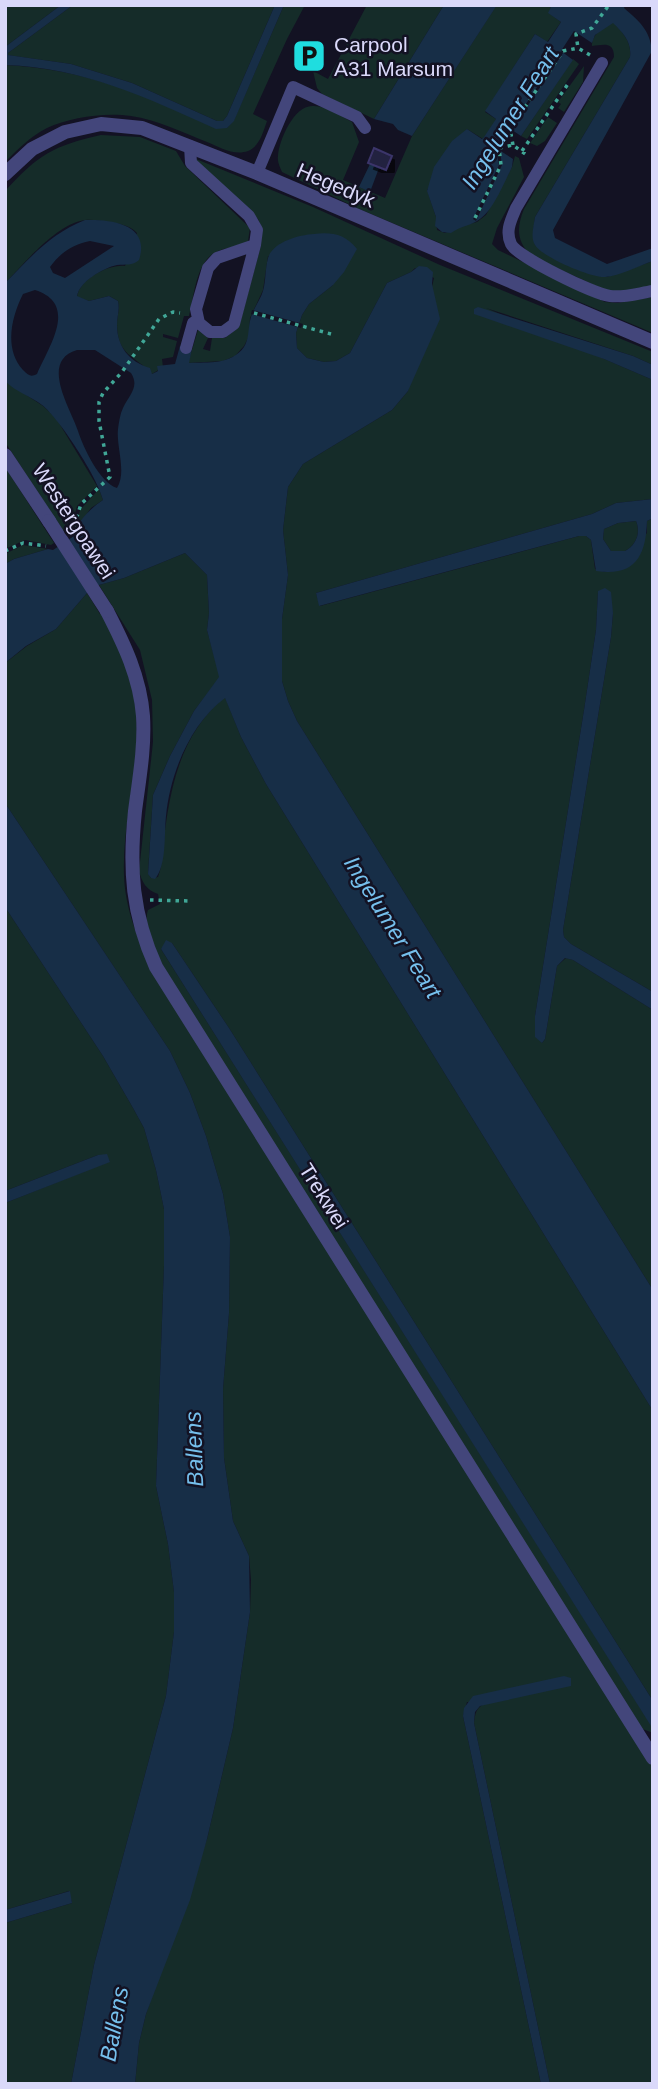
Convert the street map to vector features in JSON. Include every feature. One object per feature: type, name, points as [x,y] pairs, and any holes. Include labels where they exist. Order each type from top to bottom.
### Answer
[{"type":"street","name":"Hegedyk","points":[[5,174],[20,158],[65,132],[101,124],[142,128],[257,173],[653,342]]},
{"type":"street","name":"Westergoawei","points":[[5,455],[107,611]]},
{"type":"street","name":"Trekwei","points":[[107,611],[128,652],[140,692],[143,734],[132,880],[140,927],[156,967],[653,1758]]},
{"type":"lane","points":[[602,63],[540,164],[507,232],[511,246],[527,260],[605,295],[620,297],[653,291]]},
{"type":"lane","points":[[257,173],[293,87],[357,117],[365,128]]},
{"type":"lane","points":[[190,146],[191,163],[254,222],[257,230],[234,324],[229,329],[216,333],[204,328],[197,317]]},
{"type":"lane","points":[[186,348],[197,317],[208,268],[212,262],[224,255],[254,245]]},
{"type":"path","points":[[578,48],[576,32],[592,28],[609,5]]},
{"type":"path","points":[[540,164],[513,145],[510,130],[563,51],[578,48],[602,63]]},
{"type":"path","points":[[522,151],[574,76]]},
{"type":"path","points":[[475,219],[500,164],[498,149],[513,145]]},
{"type":"path","points":[[72,534],[78,510],[110,477],[99,421],[99,402],[103,393],[164,316],[173,312],[197,317]]},
{"type":"path","points":[[252,312],[331,334]]},
{"type":"path","points":[[5,551],[23,543],[52,547]]},
{"type":"path","points":[[159,899],[189,901]]},
{"type":"green space","points":[[7,5],[61,5],[5,47]]},
{"type":"green space","points":[[73,5],[275,5],[227,116],[223,121],[217,121],[132,83],[71,64],[7,55]]},
{"type":"green space","points":[[284,5],[305,5],[253,114],[267,121],[261,138],[252,149],[232,152],[150,120],[100,115],[77,118],[47,128],[30,139],[5,162],[5,65],[34,67],[91,79],[146,96],[227,128],[234,120]]},
{"type":"green space","points":[[367,5],[444,5],[374,119],[322,94],[317,88],[313,71],[328,79]]},
{"type":"green space","points":[[552,5],[549,13],[561,22],[547,42],[535,34],[485,112],[496,119],[495,122],[483,139],[467,129],[427,190],[436,217],[437,230],[445,233],[477,222],[486,215],[512,167],[515,156],[519,158],[524,177],[497,228],[492,244],[498,250],[605,302],[618,303],[653,297],[653,333],[357,208],[282,172],[279,164],[281,141],[294,118],[305,107],[323,107],[352,122],[359,142],[343,180],[385,198],[412,136],[496,6]]},
{"type":"green space","points":[[613,22],[628,42],[630,57],[535,217],[533,234],[535,245],[607,277],[653,261],[653,286],[619,292],[605,290],[531,256],[519,234],[524,209],[614,57],[610,46],[592,46],[596,35]]},
{"type":"green space","points":[[573,59],[579,64],[527,139],[521,136]]},
{"type":"green space","points":[[584,66],[583,82],[564,112],[558,108],[561,104],[558,102]]},
{"type":"green space","points":[[548,117],[557,123],[545,141],[537,146],[530,143]]},
{"type":"green space","points":[[101,135],[140,137],[176,151],[185,166],[250,228],[248,241],[216,252],[204,263],[197,280],[189,316],[184,316],[178,338],[163,334],[163,337],[177,341],[173,357],[162,359],[163,367],[152,374],[128,354],[120,343],[118,301],[109,296],[89,301],[77,297],[83,284],[96,274],[111,267],[125,266],[137,233],[131,228],[93,220],[74,223],[52,236],[5,283],[5,191],[48,153]]},
{"type":"green space","points":[[196,159],[313,207],[440,265],[653,352],[653,365],[486,308],[653,380],[653,499],[616,503],[592,514],[316,593],[320,606],[579,536],[586,536],[591,540],[595,569],[605,572],[647,533],[647,521],[653,518],[653,992],[571,944],[564,937],[563,930],[611,637],[613,613],[598,592],[596,630],[535,1016],[542,1043],[545,1039],[557,966],[566,958],[653,1010],[653,1290],[297,721],[282,681],[282,619],[288,575],[283,530],[288,487],[303,464],[392,410],[408,391],[434,278],[415,268],[387,283],[350,353],[336,361],[324,362],[307,358],[297,348],[296,333],[309,304],[333,285],[268,256],[263,290],[250,318],[249,336],[244,346],[235,356],[223,361],[188,363],[198,330],[208,338],[203,349],[210,351],[212,338],[225,338],[239,327],[260,249],[262,229],[258,219]]},
{"type":"green space","points":[[5,381],[56,418],[97,486],[77,506],[70,533],[66,535],[5,442]]},
{"type":"green space","points":[[5,467],[54,543],[51,545],[25,540],[5,549]]},
{"type":"green space","points":[[99,489],[103,500],[91,508],[75,530],[80,510]]},
{"type":"green space","points":[[636,521],[638,534],[632,545],[625,551],[611,551],[603,539],[604,529],[618,523]]},
{"type":"green space","points":[[23,545],[48,549],[5,564],[5,554]]},
{"type":"green space","points":[[185,553],[207,575],[207,630],[220,677],[194,711],[153,795],[148,873],[151,878],[158,877],[170,797],[184,753],[194,732],[225,697],[241,737],[266,784],[653,1411],[653,1701],[229,1028],[172,943],[161,949],[653,1725],[653,1733],[640,1728],[166,972],[152,942],[147,925],[148,910],[160,904],[158,894],[145,885],[139,871],[153,742],[152,700],[140,650],[99,585],[124,578]]},
{"type":"green space","points":[[87,593],[100,614],[103,613],[123,660],[134,696],[136,751],[124,875],[130,913],[152,972],[653,1768],[653,2084],[550,2084],[474,1723],[476,1711],[485,1704],[467,1702],[463,1716],[541,2084],[135,2084],[139,2043],[146,2014],[207,1839],[233,1728],[250,1612],[251,1580],[249,1556],[233,1521],[224,1458],[223,1389],[229,1313],[230,1237],[223,1194],[206,1136],[170,1051],[5,803],[5,663],[56,629]]},
{"type":"green space","points":[[5,907],[103,1056],[144,1128],[164,1209],[156,1486],[168,1544],[174,1592],[174,1632],[166,1696],[94,1965],[71,2084],[5,2084],[5,1923],[72,1903],[69,1891],[5,1910],[5,1203],[110,1161],[98,1155],[5,1191]]},
{"type":"water","points":[[61,5],[73,5],[8,55],[71,64],[132,83],[217,121],[223,121],[275,5],[284,5],[234,121],[227,128],[216,129],[139,95],[88,78],[34,67],[5,65],[5,47]]},
{"type":"water","points":[[444,5],[497,5],[412,136],[398,130],[393,124],[374,119]]},
{"type":"water","name":"Ingelumer Feart","points":[[552,5],[625,5],[624,8],[643,26],[651,44],[652,51],[553,230],[555,238],[607,264],[653,248],[653,261],[611,276],[589,274],[557,261],[539,250],[533,235],[535,217],[630,57],[628,42],[613,23],[595,35],[592,43],[574,31],[561,51],[573,60],[521,136],[509,128],[496,148],[513,159],[512,167],[485,215],[451,233],[442,232],[435,226],[436,217],[427,191],[434,167],[452,141],[467,129],[482,139],[484,137],[496,119],[485,111],[535,34],[548,42],[561,22],[548,13]]},
{"type":"water","points":[[370,164],[379,168],[370,192],[359,187]]},
{"type":"water","name":"Ingelumer Feart","points":[[85,220],[117,223],[134,231],[139,238],[139,260],[99,272],[82,286],[77,296],[89,301],[109,296],[118,301],[119,340],[130,357],[150,368],[152,374],[158,371],[157,366],[175,364],[180,346],[192,349],[189,363],[226,360],[239,353],[246,344],[251,317],[263,291],[268,258],[275,248],[294,238],[327,233],[343,237],[357,249],[344,272],[333,285],[309,304],[302,315],[296,333],[297,348],[307,358],[324,362],[336,361],[350,353],[387,283],[419,266],[427,267],[433,272],[432,284],[440,319],[408,391],[392,410],[303,464],[288,487],[283,530],[288,575],[282,619],[282,681],[297,721],[653,1290],[653,1411],[266,784],[241,737],[225,698],[192,736],[177,767],[168,800],[162,866],[155,879],[148,874],[153,795],[194,711],[219,677],[207,630],[207,575],[185,553],[124,578],[99,585],[87,593],[56,629],[26,646],[5,663],[5,564],[48,549],[53,550],[74,536],[85,515],[103,500],[86,464],[58,422],[42,405],[5,381],[5,283],[42,247]],"holes":[[[90,241],[114,246],[65,278],[53,273],[50,267],[58,257],[78,244]],[[35,290],[48,296],[56,305],[58,315],[53,339],[37,374],[33,375],[27,374],[17,362],[11,343],[15,313],[23,294]],[[77,350],[95,350],[131,373],[133,378],[133,391],[122,410],[119,424],[121,475],[117,488],[104,479],[93,464],[65,399],[59,375],[60,364],[66,356]]]},
{"type":"water","points":[[478,307],[633,356],[653,365],[653,380],[604,359],[474,314],[474,309]]},
{"type":"water","points":[[653,499],[653,518],[647,521],[641,554],[629,567],[620,571],[596,571],[591,540],[586,536],[579,536],[319,606],[316,593],[592,514],[616,503]],"holes":[[[636,521],[638,530],[632,545],[625,551],[611,551],[603,539],[604,529],[618,523]]]},
{"type":"water","points":[[605,588],[611,592],[611,637],[563,930],[564,937],[571,944],[653,992],[653,1010],[573,960],[565,958],[557,966],[545,1039],[542,1043],[535,1037],[535,1016],[596,630],[598,591]]},
{"type":"water","name":"Ballens","points":[[5,803],[170,1051],[206,1136],[223,1194],[230,1237],[229,1313],[223,1389],[224,1458],[233,1521],[249,1556],[250,1612],[233,1728],[207,1839],[190,1900],[146,2014],[139,2043],[135,2084],[71,2084],[94,1965],[166,1696],[174,1632],[174,1592],[168,1544],[156,1486],[164,1209],[144,1128],[103,1056],[5,907]]},
{"type":"water","points":[[166,940],[172,943],[229,1028],[653,1701],[653,1725],[651,1726],[161,949]]},
{"type":"water","points":[[107,1154],[110,1162],[5,1203],[5,1191],[98,1155]]},
{"type":"water","points":[[564,1676],[571,1678],[571,1686],[480,1706],[475,1712],[474,1723],[550,2084],[541,2084],[463,1716],[464,1708],[473,1696]]},
{"type":"water","points":[[70,1891],[72,1903],[5,1923],[5,1910]]},
{"type":"pier","points":[[561,51],[563,53],[512,129],[510,128]]},
{"type":"pier","points":[[496,148],[500,151],[502,165],[476,221],[473,219],[499,165]]},
{"type":"pier","points":[[252,310],[303,324],[301,328],[251,314]]},
{"type":"building","points":[[374,148],[392,156],[386,170],[368,163]]},
{"type":"place","name":"Carpool A31 Marsum","points":[[309,56]]}]
